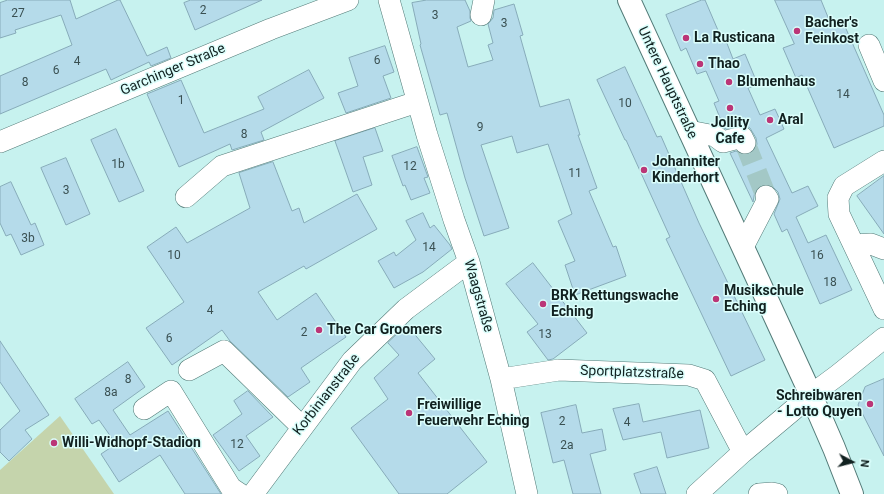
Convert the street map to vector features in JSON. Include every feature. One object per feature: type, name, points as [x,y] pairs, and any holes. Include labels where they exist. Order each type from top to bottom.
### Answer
[{"type":"main road","name":"Untere Hauptstraße","points":[[628,0],[811,395],[852,494]]},
{"type":"street","name":"Garchinger Straße","points":[[0,142],[264,32],[348,0]]},
{"type":"street","name":"Waagstraße","points":[[389,0],[417,102],[454,220],[470,262],[501,379],[527,494]]},
{"type":"street","points":[[869,45],[884,81]]},
{"type":"street","points":[[186,197],[222,166],[417,102]]},
{"type":"street","points":[[689,131],[715,136],[723,142],[742,137],[745,143]]},
{"type":"street","points":[[884,161],[844,186],[838,198],[839,214],[854,245],[879,282],[884,309]]},
{"type":"street","points":[[743,247],[768,199],[766,196]]},
{"type":"street","points":[[854,245],[871,244],[884,249]]},
{"type":"street","name":"Korbinianstraße","points":[[252,494],[352,361],[406,309],[470,262]]},
{"type":"street","points":[[698,494],[743,452],[811,395],[884,338]]},
{"type":"street","points":[[189,370],[224,352],[302,427]]},
{"type":"street","name":"Sportplatzstraße","points":[[501,379],[559,370],[689,375],[706,380],[743,452]]},
{"type":"street","points":[[144,409],[171,391],[231,488],[240,494]]},
{"type":"street","points":[[759,494],[777,494]]},
{"type":"green space","name":"Willi-Widhopf-Stadion","points":[[60,416],[114,494],[0,494],[0,470]]},
{"type":"building","points":[[8,0],[70,0],[76,19],[120,0],[147,56],[167,47],[171,58],[151,66],[149,62],[111,80],[106,69],[0,114],[0,76],[72,45],[61,15],[15,30],[16,33],[0,38],[0,3]]},
{"type":"building","points":[[191,0],[262,0],[195,30],[184,3]]},
{"type":"building","points":[[427,0],[465,0],[470,11],[471,21],[457,27],[468,67],[493,60],[488,45],[493,43],[488,24],[493,18],[494,10],[514,4],[523,35],[520,36],[540,107],[569,99],[580,135],[578,135],[597,188],[589,191],[613,247],[616,246],[626,276],[575,295],[565,265],[575,261],[558,221],[572,214],[548,144],[517,153],[512,136],[481,145],[509,228],[484,236],[465,178],[447,113],[440,115],[420,45],[412,3]]},
{"type":"building","points":[[705,0],[720,35],[723,33],[733,59],[745,54],[758,85],[748,88],[760,115],[775,109],[784,129],[766,138],[792,193],[808,186],[818,206],[796,217],[808,243],[826,235],[852,290],[820,304],[787,229],[782,232],[774,214],[780,199],[778,192],[771,185],[766,184],[760,186],[755,191],[753,202],[730,153],[736,151],[744,155],[751,154],[757,144],[756,138],[750,128],[745,125],[726,129],[724,128],[714,103],[719,101],[706,71],[697,74],[686,48],[681,51],[666,15]]},
{"type":"building","points":[[775,0],[821,0],[832,27],[843,22],[884,115],[884,126],[834,148],[802,75],[796,78],[783,48],[794,44]]},
{"type":"building","points":[[385,46],[394,72],[383,76],[391,98],[346,113],[338,93],[358,86],[349,58]]},
{"type":"building","points":[[625,67],[657,137],[661,136],[699,223],[765,360],[731,376],[666,239],[670,237],[597,80]]},
{"type":"building","points":[[309,70],[324,98],[261,132],[264,140],[232,150],[230,144],[179,167],[147,94],[181,80],[204,133],[264,109],[258,97]]},
{"type":"building","points":[[375,128],[383,151],[363,157],[372,185],[353,192],[335,141]]},
{"type":"building","points":[[116,129],[144,191],[119,202],[91,140]]},
{"type":"building","points":[[417,147],[428,177],[424,178],[430,193],[411,200],[405,185],[403,186],[392,156]]},
{"type":"building","points":[[66,158],[90,214],[66,225],[41,168]]},
{"type":"building","points":[[273,162],[292,211],[299,208],[304,223],[357,194],[377,229],[306,269],[304,266],[258,292],[277,320],[316,293],[346,337],[301,368],[310,382],[288,397],[230,341],[222,330],[172,365],[146,328],[184,302],[147,247],[176,227],[187,243],[250,208],[239,173]]},
{"type":"building","points":[[884,176],[884,234],[857,196]]},
{"type":"building","points":[[11,182],[31,225],[35,223],[44,245],[21,255],[11,234],[6,236],[0,223],[0,187]]},
{"type":"building","points":[[423,213],[430,228],[434,225],[452,249],[423,272],[394,288],[378,261],[394,252],[396,256],[416,240],[406,221]]},
{"type":"building","name":"BRK Rettungswache Eching","points":[[533,263],[587,333],[553,359],[548,360],[527,332],[538,324],[506,284]]},
{"type":"building","name":"Freiwillige Feuerwehr Eching","points":[[407,325],[435,359],[418,373],[487,462],[447,494],[399,494],[351,428],[388,399],[374,378],[399,355],[388,343]]},
{"type":"building","points":[[0,341],[49,415],[25,430],[32,439],[9,461],[0,452],[0,430],[20,411],[0,382]]},
{"type":"building","points":[[128,362],[145,387],[113,410],[130,435],[168,411],[221,494],[185,494],[160,455],[119,482],[101,454],[116,444],[99,420],[92,424],[75,399]]},
{"type":"building","points":[[884,379],[884,456],[858,405],[865,387]]},
{"type":"building","points":[[248,391],[273,417],[246,436],[260,456],[239,471],[213,435],[242,414],[234,401]]},
{"type":"building","points":[[639,404],[643,422],[700,410],[709,448],[667,458],[661,432],[623,440],[613,409]]},
{"type":"building","points":[[576,405],[582,433],[602,429],[606,450],[590,454],[601,494],[573,494],[564,460],[553,463],[541,413]]},
{"type":"building","points":[[657,467],[666,494],[641,494],[634,474]]},
{"type":"tunnel","points":[[745,143],[766,196]]},
{"type":"place","name":"Bacher's Feinkost","points":[[797,31]]},
{"type":"place","name":"La Rusticana","points":[[686,38]]},
{"type":"place","name":"Thao","points":[[700,64]]},
{"type":"place","name":"Blumenhaus","points":[[729,82]]},
{"type":"place","name":"Jollity Cafe","points":[[730,108]]},
{"type":"place","name":"Aral","points":[[770,120]]},
{"type":"place","name":"Johanniter Kinderhort","points":[[644,170]]},
{"type":"place","name":"Musikschule Eching","points":[[716,299]]},
{"type":"place","name":"BRK Rettungswache Eching","points":[[543,304]]},
{"type":"place","name":"The Car Groomers","points":[[319,330]]},
{"type":"place","name":"Schreibwaren - Lotto Quyen","points":[[870,404]]},
{"type":"place","name":"Freiwillige Feuerwehr Eching","points":[[409,413]]},
{"type":"place","name":"Willi-Widhopf-Stadion","points":[[54,443]]}]
